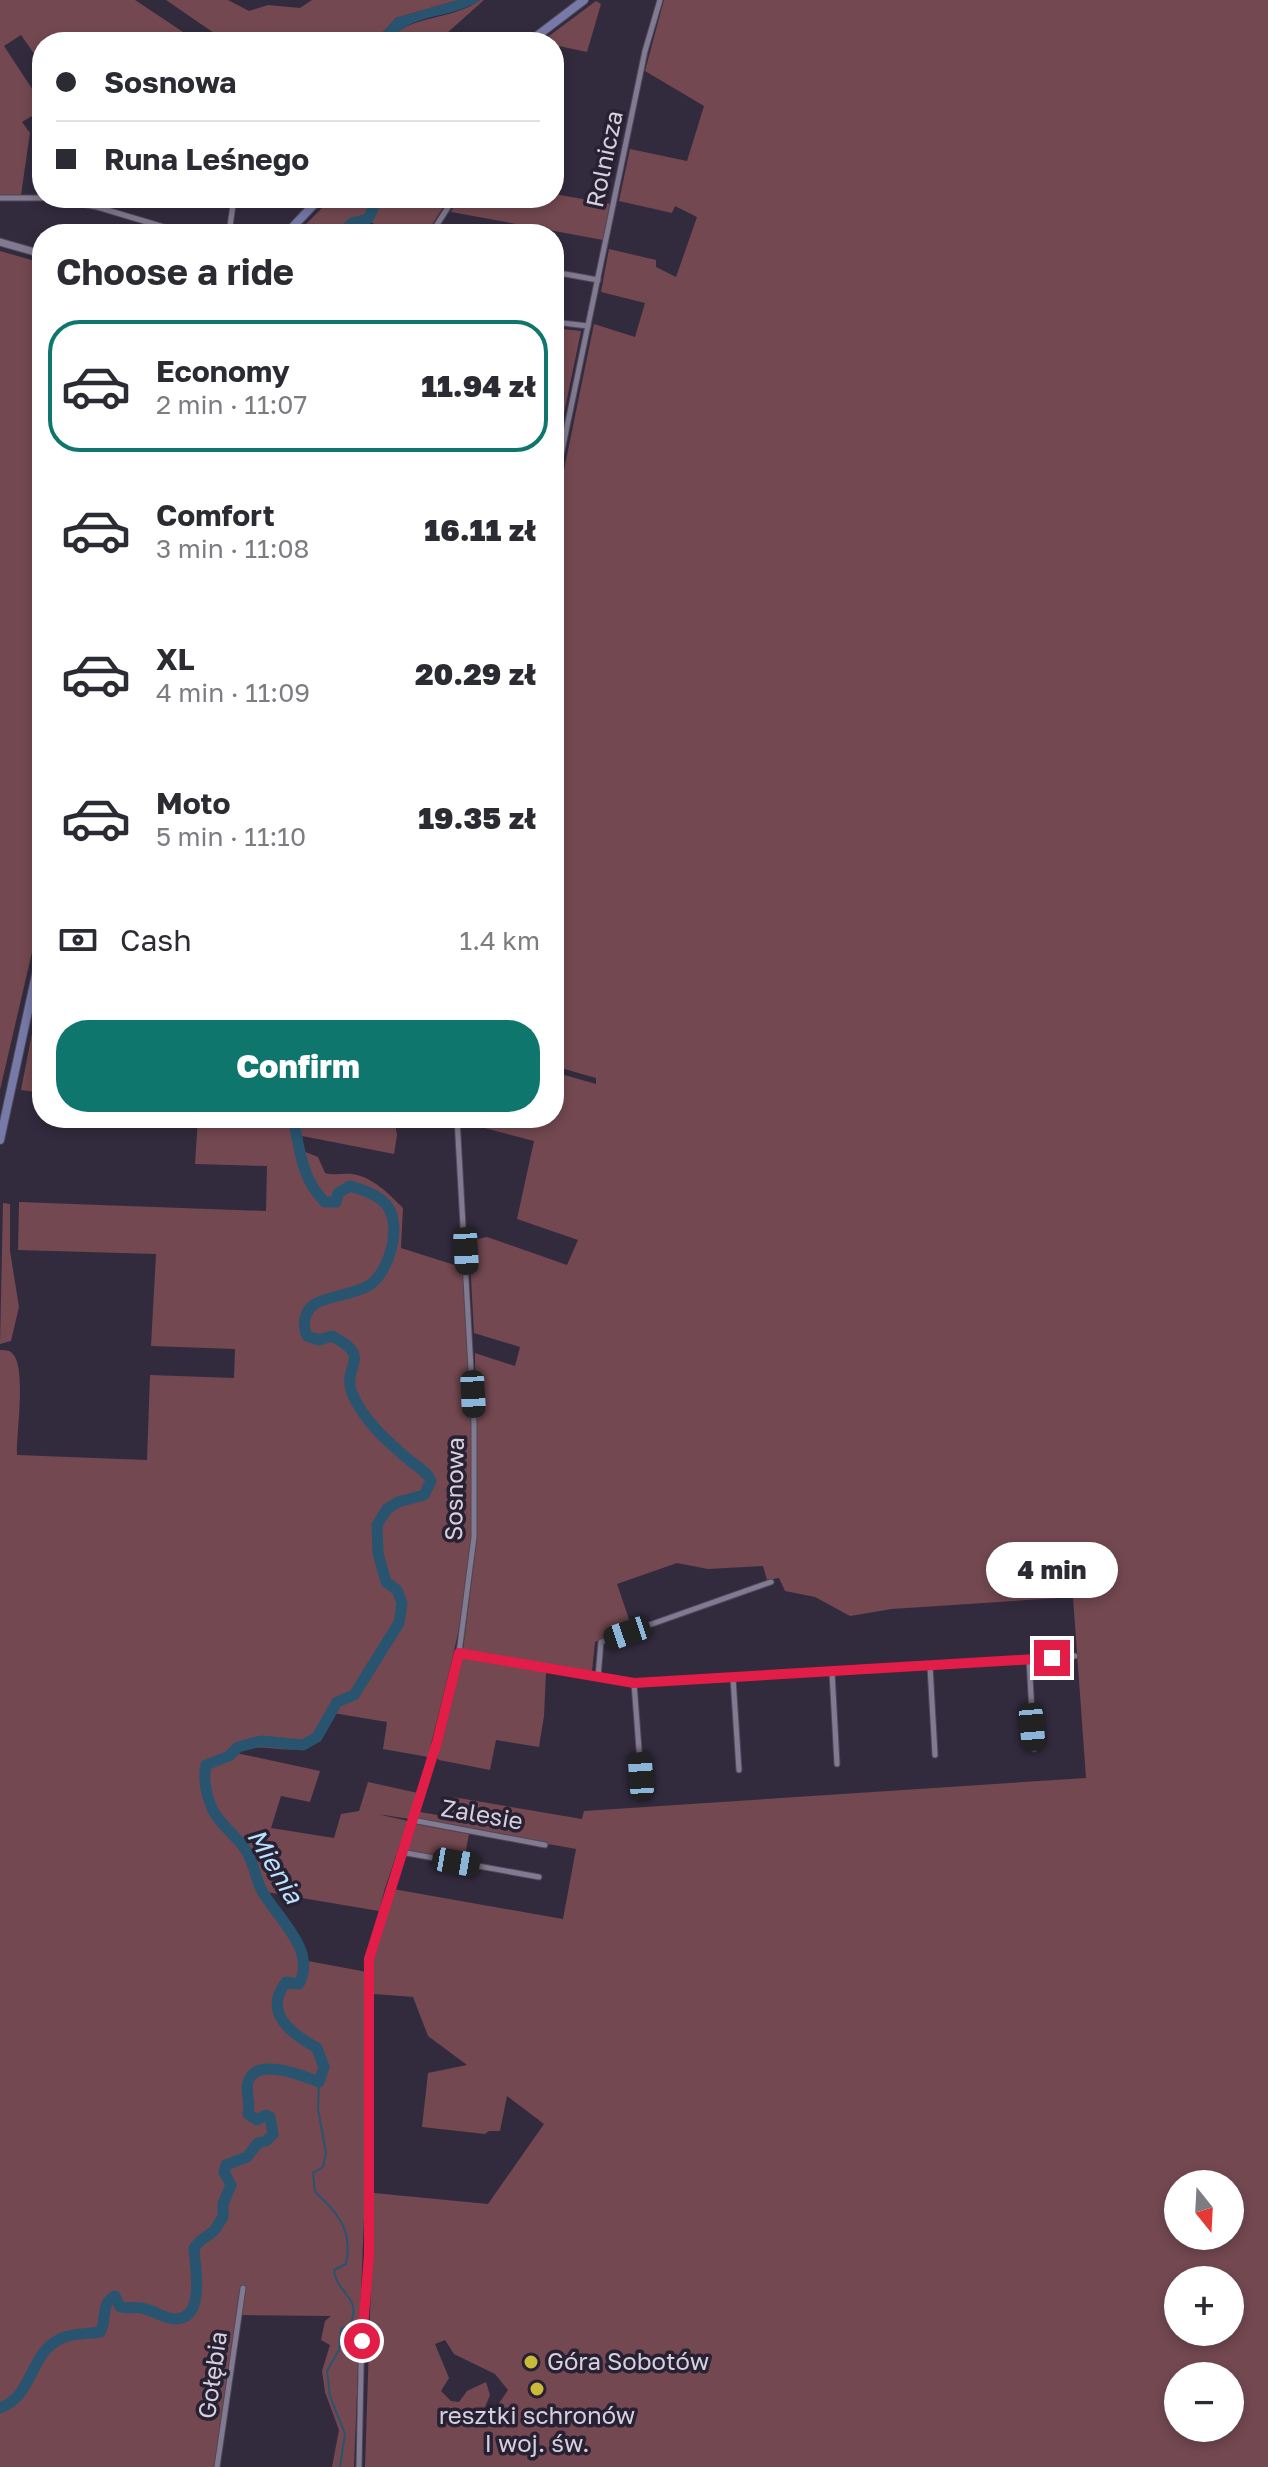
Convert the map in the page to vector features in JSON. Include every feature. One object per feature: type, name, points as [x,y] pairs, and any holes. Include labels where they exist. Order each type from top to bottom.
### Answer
[{"type":"main road","points":[[542,32],[584,0]]},
{"type":"main road","points":[[295,224],[311,208]]},
{"type":"main road","points":[[0,1140],[32,993]]},
{"type":"street","name":"Rolnicza","points":[[588,326],[645,51],[660,0]]},
{"type":"street","points":[[0,198],[32,198]]},
{"type":"street","points":[[100,208],[154,224]]},
{"type":"street","points":[[0,242],[32,251]]},
{"type":"street","points":[[564,274],[598,280]]},
{"type":"street","points":[[564,323],[588,326],[564,441]]},
{"type":"street","name":"Sosnowa","points":[[359,2467],[362,2334],[369,2254],[369,1959],[443,1721],[459,1653],[474,1537],[474,1423],[458,1128]]},
{"type":"street","points":[[598,1677],[601,1642],[771,1582]]},
{"type":"street","points":[[459,1653],[634,1683],[1075,1656]]},
{"type":"street","points":[[1029,1659],[1034,1749]]},
{"type":"street","points":[[930,1666],[935,1755]]},
{"type":"street","points":[[832,1672],[837,1764]]},
{"type":"street","points":[[733,1678],[739,1770]]},
{"type":"street","points":[[634,1683],[641,1776]]},
{"type":"street","name":"Zalesie","points":[[412,1820],[545,1845]]},
{"type":"street","points":[[401,1852],[539,1877]]},
{"type":"street","name":"Gołębia","points":[[217,2467],[243,2288]]},
{"type":"shaded area","points":[[0,0],[135,0],[183,32],[32,32],[32,51],[21,35],[4,46],[32,89],[32,116],[22,122],[30,133],[21,195],[0,196]]},
{"type":"shaded area","points":[[166,0],[228,0],[249,11],[268,5],[300,8],[312,0],[458,0],[396,18],[383,32],[212,32]]},
{"type":"shaded area","points":[[484,0],[448,32],[397,32],[418,22]]},
{"type":"shaded area","points":[[664,0],[1268,0],[1268,2467],[365,2467],[374,2193],[488,2204],[544,2124],[507,2096],[500,2131],[485,2134],[422,2127],[428,2073],[467,2065],[428,2036],[413,1997],[374,1994],[374,1959],[393,1889],[563,1919],[576,1849],[416,1820],[420,1812],[449,1817],[453,1797],[582,1819],[584,1811],[1086,1778],[1073,1597],[892,1609],[850,1616],[815,1597],[785,1591],[779,1578],[767,1580],[763,1566],[708,1569],[677,1563],[617,1584],[632,1628],[595,1642],[592,1671],[463,1650],[477,1538],[475,1353],[515,1366],[520,1347],[474,1333],[469,1241],[487,1237],[567,1265],[578,1240],[517,1219],[534,1141],[485,1128],[564,1128],[564,1075],[596,1084],[596,1078],[564,1069],[564,470],[594,324],[635,337],[645,303],[601,292],[609,249],[656,260],[656,267],[676,277],[697,217],[675,206],[672,213],[619,201],[630,149],[687,161],[704,106],[645,71]],"holes":[[[445,2340],[454,2354],[495,2374],[508,2390],[487,2421],[481,2417],[490,2395],[486,2382],[467,2391],[459,2402],[451,2401],[441,2391],[449,2378],[435,2344]]]},
{"type":"shaded area","points":[[596,1],[601,4],[587,52],[564,47],[564,32],[554,32]]},
{"type":"shaded area","points":[[564,196],[611,204],[603,240],[564,233],[564,224],[516,224],[451,212],[453,208],[564,208]]},
{"type":"shaded area","points":[[322,208],[443,208],[432,224],[306,224]]},
{"type":"shaded area","points":[[0,251],[32,260],[32,952],[0,1090]]},
{"type":"shaded area","points":[[564,329],[581,331],[564,413]]},
{"type":"shaded area","points":[[32,1033],[32,1092],[21,1090]]},
{"type":"shaded area","points":[[197,1128],[396,1128],[394,1154],[302,1136],[303,1151],[318,1157],[325,1173],[352,1174],[367,1179],[398,1203],[403,1208],[401,1248],[464,1268],[472,1436],[469,1564],[455,1648],[428,1757],[383,1749],[387,1722],[333,1713],[326,1731],[317,1742],[306,1747],[257,1747],[236,1753],[320,1771],[310,1802],[281,1796],[271,1828],[334,1838],[341,1814],[359,1811],[368,1782],[418,1793],[410,1819],[377,1814],[408,1821],[379,1911],[266,1892],[307,1951],[308,1961],[367,1972],[365,2193],[354,2467],[332,2467],[339,2430],[325,2392],[322,2371],[330,2345],[321,2340],[325,2321],[331,2316],[242,2315],[246,2286],[243,2285],[215,2467],[0,2467],[0,1350],[12,1353],[19,1372],[17,1455],[147,1460],[150,1375],[234,1378],[235,1349],[151,1346],[156,1254],[18,1250],[19,1202],[266,1211],[267,1166],[195,1164]]},
{"type":"shaded area","points":[[3,1203],[10,1204],[10,1251],[19,1307],[11,1341],[0,1344]]},
{"type":"shaded area","points":[[461,1657],[546,1672],[539,1747],[496,1740],[490,1770],[436,1757]]},
{"type":"shaded area","points":[[415,1824],[469,1834],[464,1861],[406,1850]]},
{"type":"water","points":[[458,0],[480,0],[413,23],[399,32],[383,32],[396,18]]},
{"type":"waterway","name":"Mienia","points":[[351,224],[368,219],[373,208]]},
{"type":"waterway","name":"Mienia","points":[[0,2408],[20,2394],[43,2353],[51,2345],[66,2336],[100,2332],[105,2308],[115,2296],[120,2307],[142,2308],[171,2319],[185,2317],[191,2311],[197,2279],[194,2248],[214,2231],[223,2217],[223,2204],[231,2185],[224,2172],[226,2165],[247,2157],[258,2143],[266,2141],[273,2134],[270,2117],[266,2115],[257,2120],[248,2114],[248,2082],[253,2074],[270,2069],[319,2082],[324,2067],[317,2048],[290,2029],[279,2013],[279,1993],[286,1982],[299,1984],[303,1959],[293,1935],[262,1891],[246,1851],[213,1811],[206,1788],[206,1765],[229,1756],[238,1747],[261,1741],[303,1745],[317,1737],[337,1702],[354,1695],[399,1623],[402,1603],[397,1590],[386,1582],[378,1553],[377,1525],[387,1509],[398,1502],[424,1495],[431,1481],[376,1430],[362,1412],[350,1383],[354,1362],[352,1350],[332,1336],[319,1340],[307,1336],[305,1318],[311,1307],[362,1289],[375,1280],[391,1250],[394,1226],[385,1203],[360,1189],[350,1186],[338,1193],[336,1202],[325,1202],[306,1173],[295,1128]]},
{"type":"waterway","points":[[319,2082],[318,2109],[326,2153],[323,2167],[313,2173],[315,2192],[331,2208],[346,2233],[346,2264],[334,2270],[353,2308],[350,2325],[341,2329],[339,2350],[327,2371],[330,2396],[345,2434],[340,2467]]},
{"type":"place","name":"Góra Sobotów","points":[[531,2362]]},
{"type":"place","name":"resztki schronów I woj. św.","points":[[537,2389]]},
{"type":"route","points":[[362,2341],[369,2254],[369,1959],[437,1742],[459,1653],[634,1683],[1052,1658]]}]
